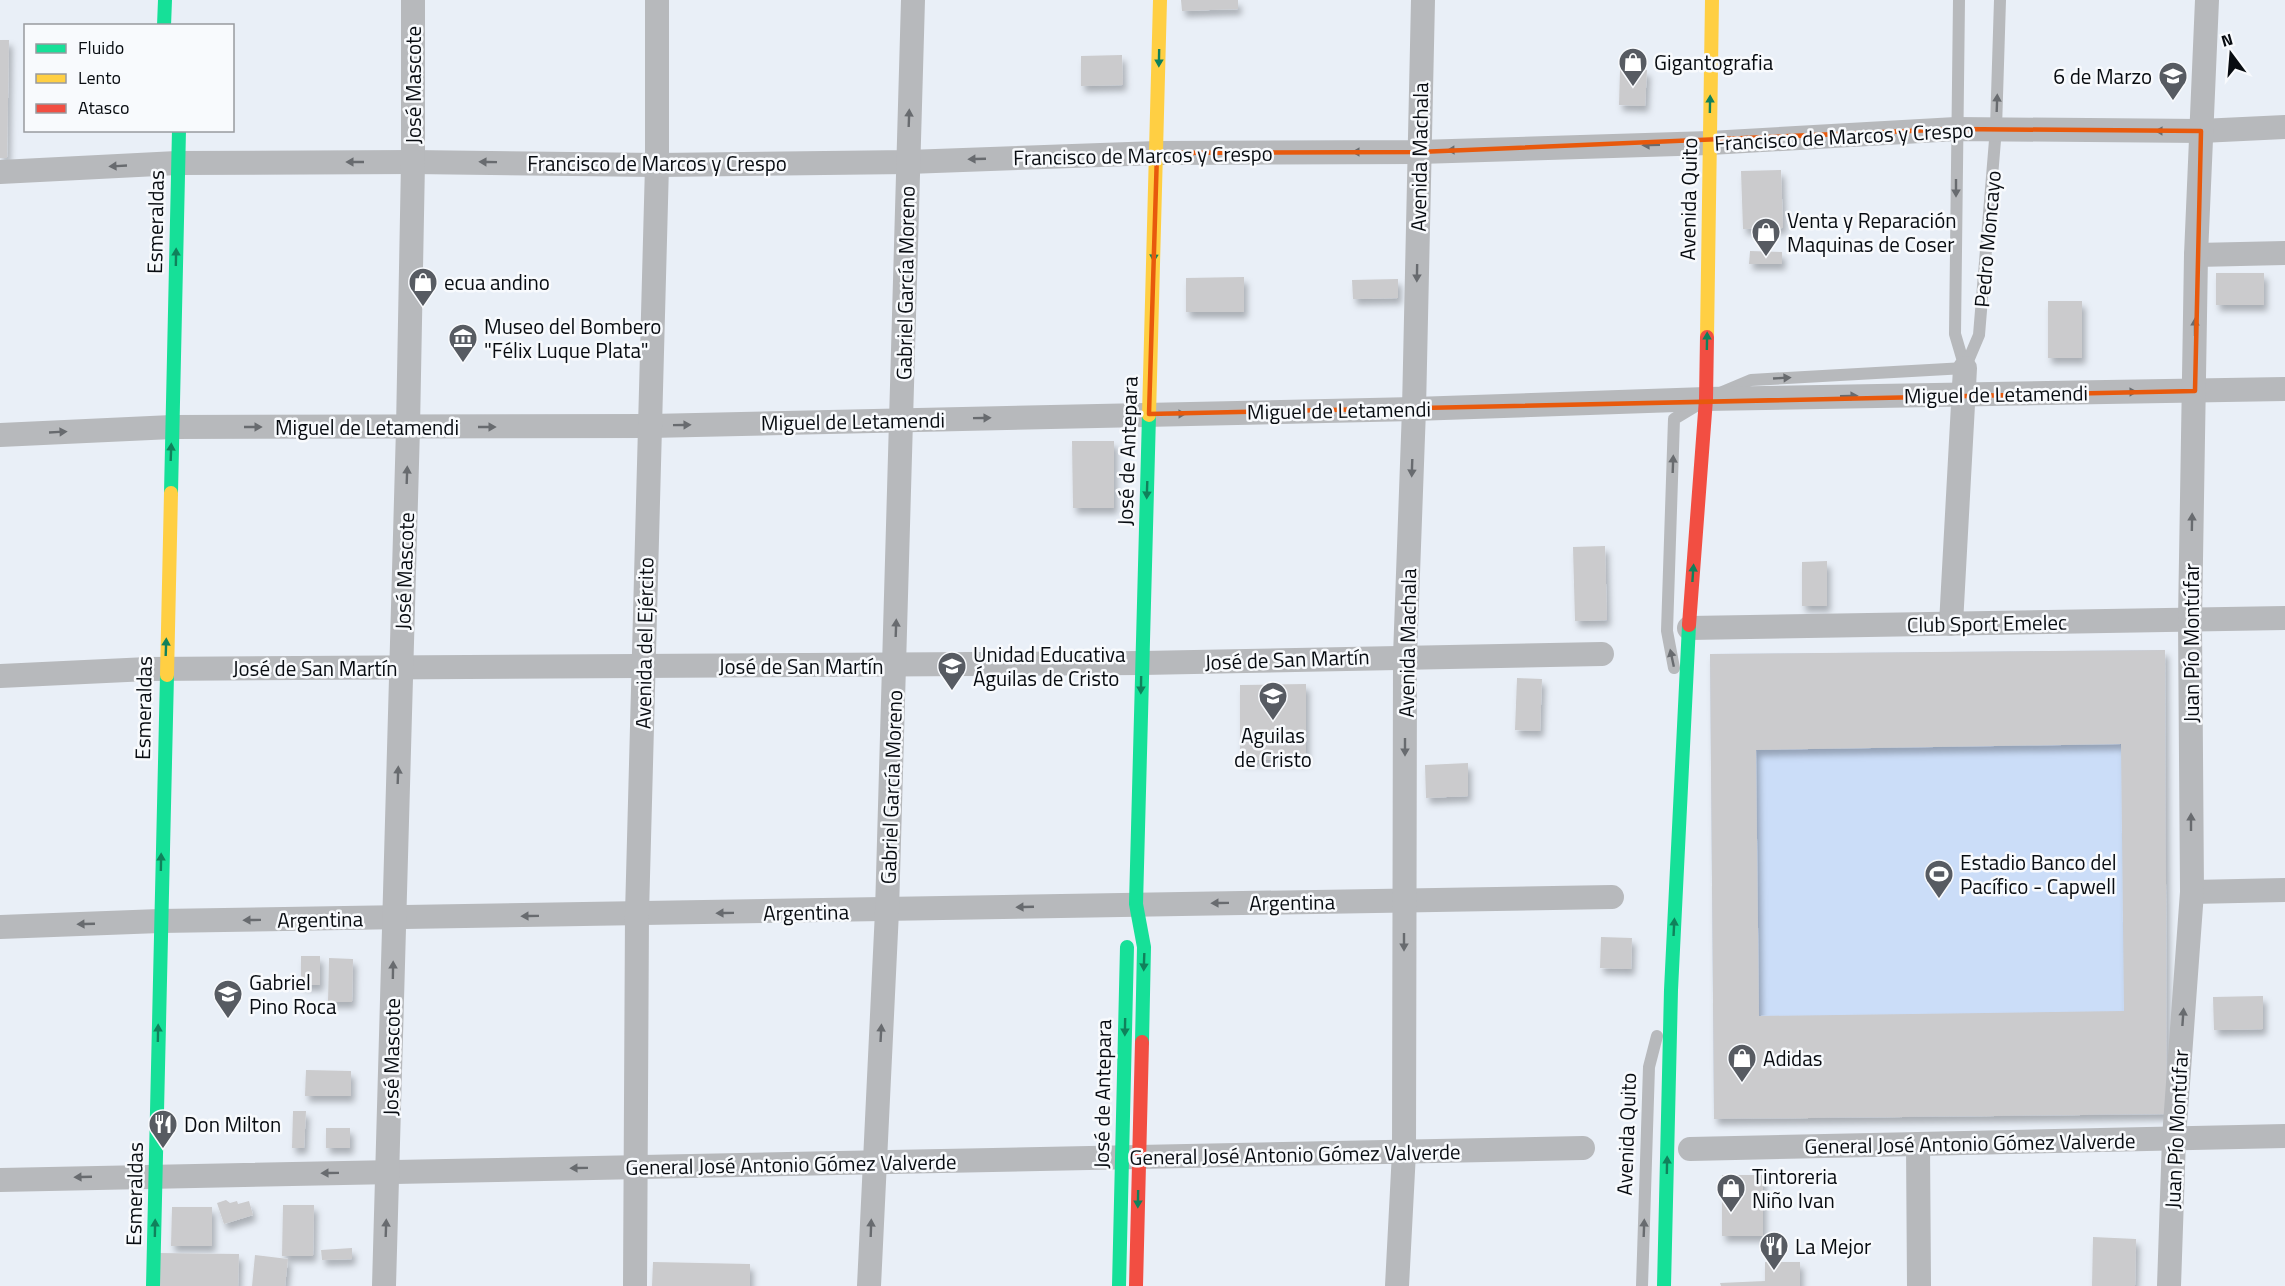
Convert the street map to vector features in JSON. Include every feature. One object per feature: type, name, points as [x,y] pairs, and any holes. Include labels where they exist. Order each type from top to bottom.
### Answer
[{"type":"main road","points":[[164,24],[165,0]]},
{"type":"main road","name":"José de Antepara","points":[[1119,1286],[1127,947],[1136,904],[1160,0]]},
{"type":"main road","name":"Avenida Quito","points":[[1664,1286],[1671,988],[1689,628],[1706,399],[1712,0]]},
{"type":"main road","name":"Esmeraldas","points":[[139,1286],[146,1171],[152,669],[162,164],[178,132]]},
{"type":"main road","name":"José de Antepara","points":[[1136,904],[1144,947],[1136,1286]]},
{"type":"main road","name":"Avenida Quito","points":[[1671,988],[1683,1032]]},
{"type":"main road","name":"Esmeraldas","points":[[146,1171],[153,1286]]},
{"type":"street","name":"José Mascote","points":[[384,1286],[408,428],[413,162],[413,0]]},
{"type":"street","name":"Avenida del Ejército","points":[[635,1286],[638,1167],[637,914],[657,165],[657,0]]},
{"type":"street","name":"Gabriel García Moreno","points":[[869,1286],[887,910],[903,420],[913,0]]},
{"type":"street","name":"Avenida Machala","points":[[1397,1286],[1404,1152],[1405,656],[1414,409],[1423,0]]},
{"type":"street","name":"Juan Pío Montúfar","points":[[2169,1286],[2174,1138],[2192,892],[2190,620],[2196,255],[2207,0]]},
{"type":"street","name":"Francisco de Marcos y Crespo","points":[[0,172],[162,164],[413,162],[657,165],[908,162],[1157,153],[1419,152],[1710,143],[1956,129],[2200,131],[2285,127]]},
{"type":"street","points":[[2196,255],[2285,253]]},
{"type":"street","name":"Pedro Moncayo","points":[[1951,624],[1965,368]]},
{"type":"street","name":"Miguel de Letamendi","points":[[0,435],[157,428],[650,426],[1414,409],[1706,399],[2285,389]]},
{"type":"street","name":"Club Sport Emelec","points":[[1689,628],[2285,618]]},
{"type":"street","name":"José de San Martín","points":[[0,676],[152,669],[1142,663],[1405,656],[1602,654]]},
{"type":"street","points":[[2192,892],[2285,890]]},
{"type":"street","name":"Argentina","points":[[0,927],[148,921],[1612,897]]},
{"type":"street","name":"General José Antonio Gómez Valverde","points":[[1690,1149],[2285,1136]]},
{"type":"street","points":[[1918,1144],[1919,1286]]},
{"type":"street","name":"General José Antonio Gómez Valverde","points":[[0,1180],[146,1171],[388,1172],[1583,1149]]},
{"type":"lane","name":"Pedro Moncayo","points":[[1959,0],[1955,334],[1965,368]]},
{"type":"lane","name":"Pedro Moncayo","points":[[1965,368],[1979,334],[1996,128],[2000,0]]},
{"type":"lane","name":"Miguel de Letamendi","points":[[1706,399],[1751,380],[1965,368]]},
{"type":"lane","name":"Avenida Quito","points":[[1684,715],[1667,631],[1674,418],[1706,399]]},
{"type":"lane","name":"Avenida Quito","points":[[1642,1286],[1649,1066],[1671,988]]},
{"type":"highlighted area","points":[[1956,129],[2201,131],[2195,391],[1149,414],[1157,153],[1419,152]]},
{"type":"shaded area","name":"Estadio Banco del Pacífico - Capwell","points":[[2165,650],[2167,1114],[1714,1119],[1710,654]]},
{"type":"building","points":[[1181,0],[1238,0],[1238,9],[1182,11]]},
{"type":"building","points":[[0,40],[9,40],[7,158],[0,158]]},
{"type":"building","points":[[1122,55],[1123,85],[1081,86],[1081,56]]},
{"type":"building","name":"Gigantografia","points":[[1620,69],[1647,70],[1645,106],[1619,105]]},
{"type":"building","points":[[1781,170],[1783,228],[1743,229],[1741,171]]},
{"type":"building","name":"Venta y Reparación Maquinas de Coser","points":[[1750,251],[1782,252],[1782,264],[1749,264]]},
{"type":"building","points":[[2216,273],[2264,273],[2264,305],[2216,305]]},
{"type":"building","points":[[1244,277],[1244,312],[1186,312],[1186,278]]},
{"type":"building","points":[[1398,279],[1398,298],[1353,299],[1352,280]]},
{"type":"building","points":[[2048,301],[2082,301],[2082,358],[2048,358]]},
{"type":"building","points":[[1072,441],[1114,441],[1114,508],[1073,508]]},
{"type":"building","points":[[1605,546],[1607,620],[1575,621],[1573,547]]},
{"type":"building","points":[[1827,561],[1827,606],[1802,606],[1802,562]]},
{"type":"building","points":[[2165,650],[2167,1114],[1714,1119],[1710,654]],"holes":[[[2121,744],[2124,1011],[1759,1016],[1756,750]]]},
{"type":"building","points":[[1517,678],[1542,679],[1540,731],[1515,730]]},
{"type":"building","name":"Aguilas de Cristo","points":[[1306,684],[1306,760],[1240,760],[1240,685]]},
{"type":"building","points":[[1468,763],[1468,796],[1426,798],[1425,765]]},
{"type":"building","points":[[1601,937],[1632,938],[1631,969],[1600,968]]},
{"type":"building","points":[[301,956],[320,956],[320,985],[301,985]]},
{"type":"building","points":[[329,958],[353,959],[352,1002],[328,1002]]},
{"type":"building","points":[[2263,996],[2263,1029],[2214,1030],[2213,997]]},
{"type":"building","points":[[306,1070],[351,1071],[351,1096],[305,1096]]},
{"type":"building","points":[[293,1111],[306,1111],[304,1148],[292,1148]]},
{"type":"building","points":[[326,1128],[350,1128],[350,1148],[326,1148]]},
{"type":"building","points":[[1722,1175],[1763,1175],[1763,1236],[1722,1236]]},
{"type":"building","points":[[226,1200],[230,1203],[237,1201],[238,1204],[249,1201],[253,1215],[224,1224],[217,1203]]},
{"type":"building","points":[[283,1205],[314,1205],[313,1256],[282,1256]]},
{"type":"building","points":[[172,1207],[212,1207],[212,1246],[171,1246]]},
{"type":"building","points":[[2093,1237],[2136,1239],[2135,1286],[2092,1286]]},
{"type":"building","points":[[352,1248],[352,1259],[322,1260],[321,1250]]},
{"type":"building","points":[[158,1253],[239,1254],[238,1286],[157,1286]]},
{"type":"building","points":[[255,1255],[288,1259],[285,1286],[252,1286]]},
{"type":"building","points":[[653,1262],[750,1264],[750,1286],[652,1286]]},
{"type":"building","points":[[1765,1262],[1800,1262],[1800,1286],[1721,1286],[1720,1283],[1765,1281]]},
{"type":"traffic: fast","points":[[164,24],[165,0]]},
{"type":"traffic: fast","points":[[171,493],[179,132]]},
{"type":"traffic: fast","points":[[1142,1042],[1144,947],[1136,904],[1149,415]]},
{"type":"traffic: fast","points":[[1664,1286],[1671,990],[1689,625]]},
{"type":"traffic: fast","points":[[153,1286],[167,675]]},
{"type":"traffic: fast","points":[[1119,1286],[1127,947]]},
{"type":"traffic: slow","points":[[1149,415],[1160,0]]},
{"type":"traffic: slow","points":[[1707,337],[1712,0]]},
{"type":"traffic: slow","points":[[167,675],[171,493]]},
{"type":"traffic: jam","points":[[1689,625],[1706,399],[1707,337]]},
{"type":"traffic: jam","points":[[1136,1286],[1142,1042]]},
{"type":"place","name":"Gigantografia","points":[[1633,88]]},
{"type":"place","name":"6 de Marzo","points":[[2173,102]]},
{"type":"place","name":"Venta y Reparación Maquinas de Coser","points":[[1766,258]]},
{"type":"place","name":"ecua andino","points":[[423,308]]},
{"type":"place","name":"Museo del Bombero \"Félix Luque Plata\"","points":[[463,364]]},
{"type":"place","name":"Unidad Educativa Águilas de Cristo","points":[[952,692]]},
{"type":"place","name":"Aguilas de Cristo","points":[[1273,722]]},
{"type":"place","name":"Estadio Banco del Pacífico - Capwell","points":[[1939,900]]},
{"type":"place","name":"Gabriel Pino Roca","points":[[228,1020]]},
{"type":"place","name":"Adidas","points":[[1742,1084]]},
{"type":"place","name":"Don Milton","points":[[163,1150]]},
{"type":"place","name":"Tintoreria Niño Ivan","points":[[1731,1214]]},
{"type":"place","name":"La Mejor","points":[[1774,1272]]}]
